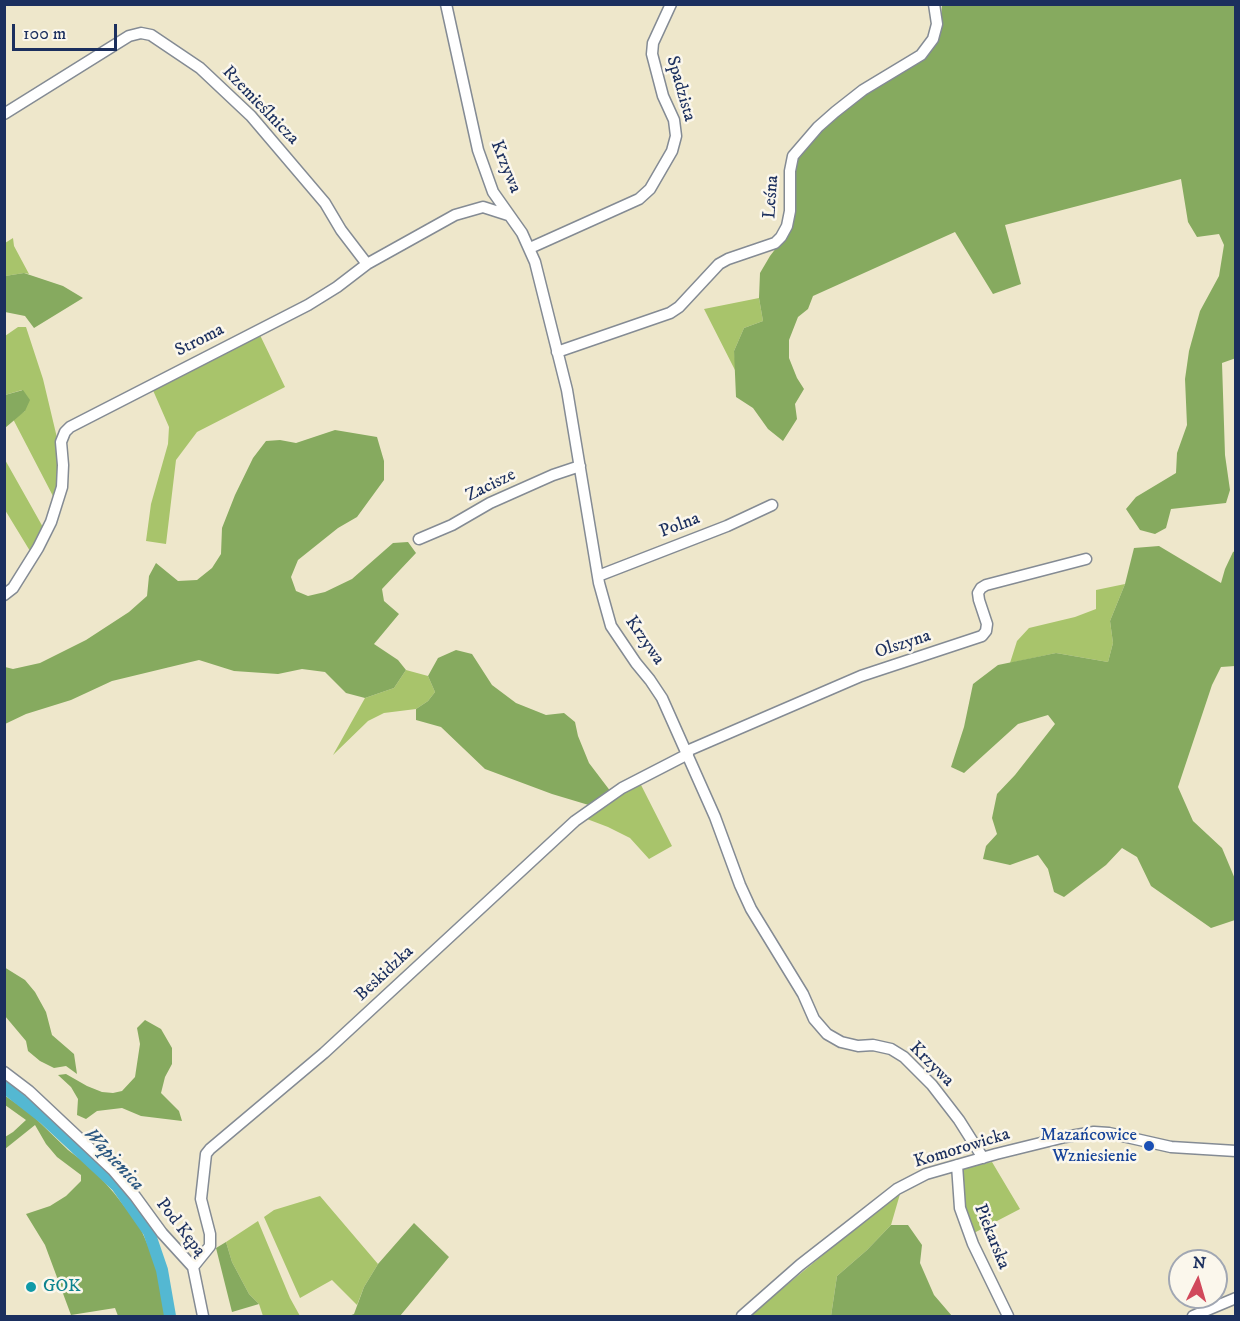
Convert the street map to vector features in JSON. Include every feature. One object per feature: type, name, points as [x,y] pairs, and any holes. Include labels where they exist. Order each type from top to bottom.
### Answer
[{"type":"street","name":"Krzywa","points":[[446,4],[478,150],[493,192],[530,248],[567,390],[598,576],[611,626],[662,698],[688,752],[751,909],[814,1018],[827,1034],[841,1042],[891,1049],[904,1057],[932,1085],[959,1120],[983,1158]]},
{"type":"street","name":"Spadzista","points":[[530,248],[639,199],[650,189],[672,151],[676,136],[674,120],[663,96],[652,54],[652,43],[670,4]]},
{"type":"street","name":"Leśna","points":[[557,351],[670,313],[679,308],[719,264],[775,243],[788,226],[791,204],[790,171],[793,156],[818,127],[863,90],[921,54],[933,39],[937,24],[934,4]]},
{"type":"street","name":"Rzemieślnicza","points":[[4,114],[129,36],[141,33],[151,35],[200,68],[251,116],[325,203],[341,230],[367,264]]},
{"type":"street","points":[[474,209],[493,192]]},
{"type":"street","name":"Stroma","points":[[4,596],[14,588],[51,522],[62,487],[61,442],[64,432],[308,304],[337,287],[367,264],[455,215],[474,209],[492,208],[509,216]]},
{"type":"street","name":"Zacisze","points":[[419,539],[452,525],[490,503],[553,475],[580,466]]},
{"type":"street","name":"Polna","points":[[598,576],[727,526],[772,505]]},
{"type":"street","name":"Olszyna","points":[[688,752],[861,676],[982,636],[987,624],[979,600],[978,593],[981,588],[1086,559]]},
{"type":"street","name":"Beskidzka","points":[[193,1267],[210,1246],[210,1234],[201,1199],[206,1154],[213,1145],[324,1053],[575,821],[622,788],[688,752]]},
{"type":"street","name":"Pod Kępą","points":[[4,1072],[29,1091],[113,1170],[162,1233],[193,1267],[203,1317]]},
{"type":"street","name":"Komorowicka","points":[[742,1317],[801,1265],[897,1190],[926,1174],[1065,1137],[1094,1132],[1109,1133],[1171,1147],[1236,1151]]},
{"type":"street","name":"Piekarska","points":[[957,1165],[960,1208],[973,1244],[1008,1317]]},
{"type":"street","points":[[1193,1317],[1236,1298]]},
{"type":"green space","points":[[942,5],[1235,5],[1236,358],[1222,363],[1225,455],[1230,490],[1226,503],[1171,509],[1166,528],[1155,534],[1140,530],[1126,509],[1136,497],[1176,473],[1177,453],[1187,425],[1185,379],[1189,351],[1200,311],[1219,276],[1224,245],[1219,234],[1197,237],[1188,222],[1181,179],[1005,225],[1021,284],[993,294],[955,232],[813,296],[808,309],[798,317],[789,340],[789,358],[804,389],[795,404],[797,419],[783,441],[768,429],[753,408],[736,397],[734,351],[744,328],[763,321],[759,298],[760,273],[783,239],[794,162],[815,135],[854,100],[922,57],[940,36]]},
{"type":"green space","points":[[13,238],[14,246],[29,274],[5,276],[5,243]]},
{"type":"green space","points":[[24,273],[63,286],[83,298],[34,328],[25,316],[5,312],[5,276]]},
{"type":"green space","points":[[759,298],[763,321],[744,328],[734,351],[737,374],[704,309]]},
{"type":"green space","points":[[18,327],[26,327],[43,379],[58,442],[60,476],[54,498],[13,419],[25,411],[22,390],[5,395],[5,336]]},
{"type":"green space","points":[[259,333],[285,387],[197,432],[176,460],[166,544],[146,541],[151,504],[168,444],[169,427],[152,388]]},
{"type":"green space","points":[[23,390],[30,400],[25,411],[5,428],[5,395]]},
{"type":"green space","points":[[335,430],[377,437],[384,461],[384,480],[357,517],[338,528],[298,560],[291,577],[296,591],[308,596],[325,592],[352,579],[393,543],[408,542],[416,553],[382,589],[384,601],[399,614],[374,644],[398,660],[406,670],[394,688],[365,698],[346,693],[325,672],[302,669],[278,674],[234,671],[199,660],[112,681],[71,700],[26,714],[5,724],[5,667],[13,669],[40,663],[86,640],[129,612],[147,596],[149,576],[156,563],[178,581],[197,580],[212,568],[221,554],[222,528],[235,495],[253,458],[266,441],[280,440],[296,443]]},
{"type":"green space","points":[[4,458],[44,529],[30,551],[5,510]]},
{"type":"green space","points":[[1159,546],[1221,583],[1225,569],[1235,551],[1235,666],[1221,667],[1212,685],[1178,787],[1193,821],[1222,848],[1235,879],[1235,920],[1211,928],[1151,886],[1137,857],[1122,848],[1106,865],[1064,897],[1054,892],[1048,869],[1038,855],[1010,865],[983,859],[986,846],[997,834],[992,818],[997,794],[1055,724],[1048,715],[1018,724],[964,773],[951,767],[964,727],[973,684],[998,665],[1056,653],[1108,662],[1113,643],[1110,621],[1125,584],[1134,548]]},
{"type":"green space","points":[[1125,584],[1110,621],[1113,643],[1108,662],[1056,653],[1010,663],[1017,641],[1029,628],[1075,617],[1096,609],[1096,590]]},
{"type":"green space","points":[[456,650],[472,654],[492,685],[516,703],[546,715],[564,713],[575,722],[589,763],[611,792],[592,806],[552,794],[485,769],[441,727],[416,720],[416,709],[428,701],[435,692],[428,676],[438,658]]},
{"type":"green space","points":[[406,670],[428,676],[435,692],[428,701],[416,709],[384,713],[368,721],[333,755],[365,698],[394,688]]},
{"type":"green space","points":[[640,783],[672,846],[649,859],[630,838],[587,819]]},
{"type":"green space","points":[[4,967],[25,980],[35,992],[46,1012],[52,1035],[74,1054],[77,1074],[66,1066],[54,1068],[40,1061],[28,1051],[26,1041],[5,1016]]},
{"type":"green space","points":[[145,1020],[161,1029],[172,1048],[172,1064],[165,1077],[161,1093],[179,1111],[182,1121],[141,1116],[122,1108],[97,1111],[86,1119],[77,1115],[78,1099],[71,1087],[58,1075],[66,1074],[102,1092],[122,1091],[135,1077],[140,1044],[137,1028]]},
{"type":"green space","points":[[4,1095],[30,1113],[68,1150],[92,1168],[139,1225],[154,1259],[163,1293],[165,1316],[118,1316],[115,1308],[71,1315],[45,1245],[26,1214],[50,1206],[66,1196],[81,1181],[81,1175],[57,1157],[35,1125],[5,1149],[5,1137],[26,1120],[5,1105]]},
{"type":"green space","points":[[992,1162],[1020,1209],[972,1234],[963,1207],[960,1169]]},
{"type":"green space","points":[[900,1194],[891,1225],[837,1276],[831,1316],[749,1316],[863,1222]]},
{"type":"green space","points":[[320,1196],[378,1264],[364,1287],[357,1305],[332,1280],[300,1298],[264,1217],[274,1210]]},
{"type":"green space","points":[[258,1221],[290,1298],[300,1316],[263,1316],[259,1304],[249,1294],[232,1262],[226,1242]]},
{"type":"green space","points":[[414,1223],[449,1257],[400,1316],[349,1316],[354,1314],[364,1287],[378,1264]]},
{"type":"green space","points":[[891,1225],[908,1225],[922,1245],[920,1263],[934,1295],[952,1316],[831,1316],[837,1276]]},
{"type":"green space","points":[[226,1242],[232,1262],[249,1294],[259,1304],[232,1312],[216,1248]]},
{"type":"waterway","name":"Wapienica","points":[[4,1087],[45,1119],[117,1186],[149,1232],[162,1270],[170,1316]]},
{"type":"place","name":"Mazańcowice Wzniesienie","points":[[1149,1146]]},
{"type":"place","name":"GOK","points":[[31,1287]]}]
